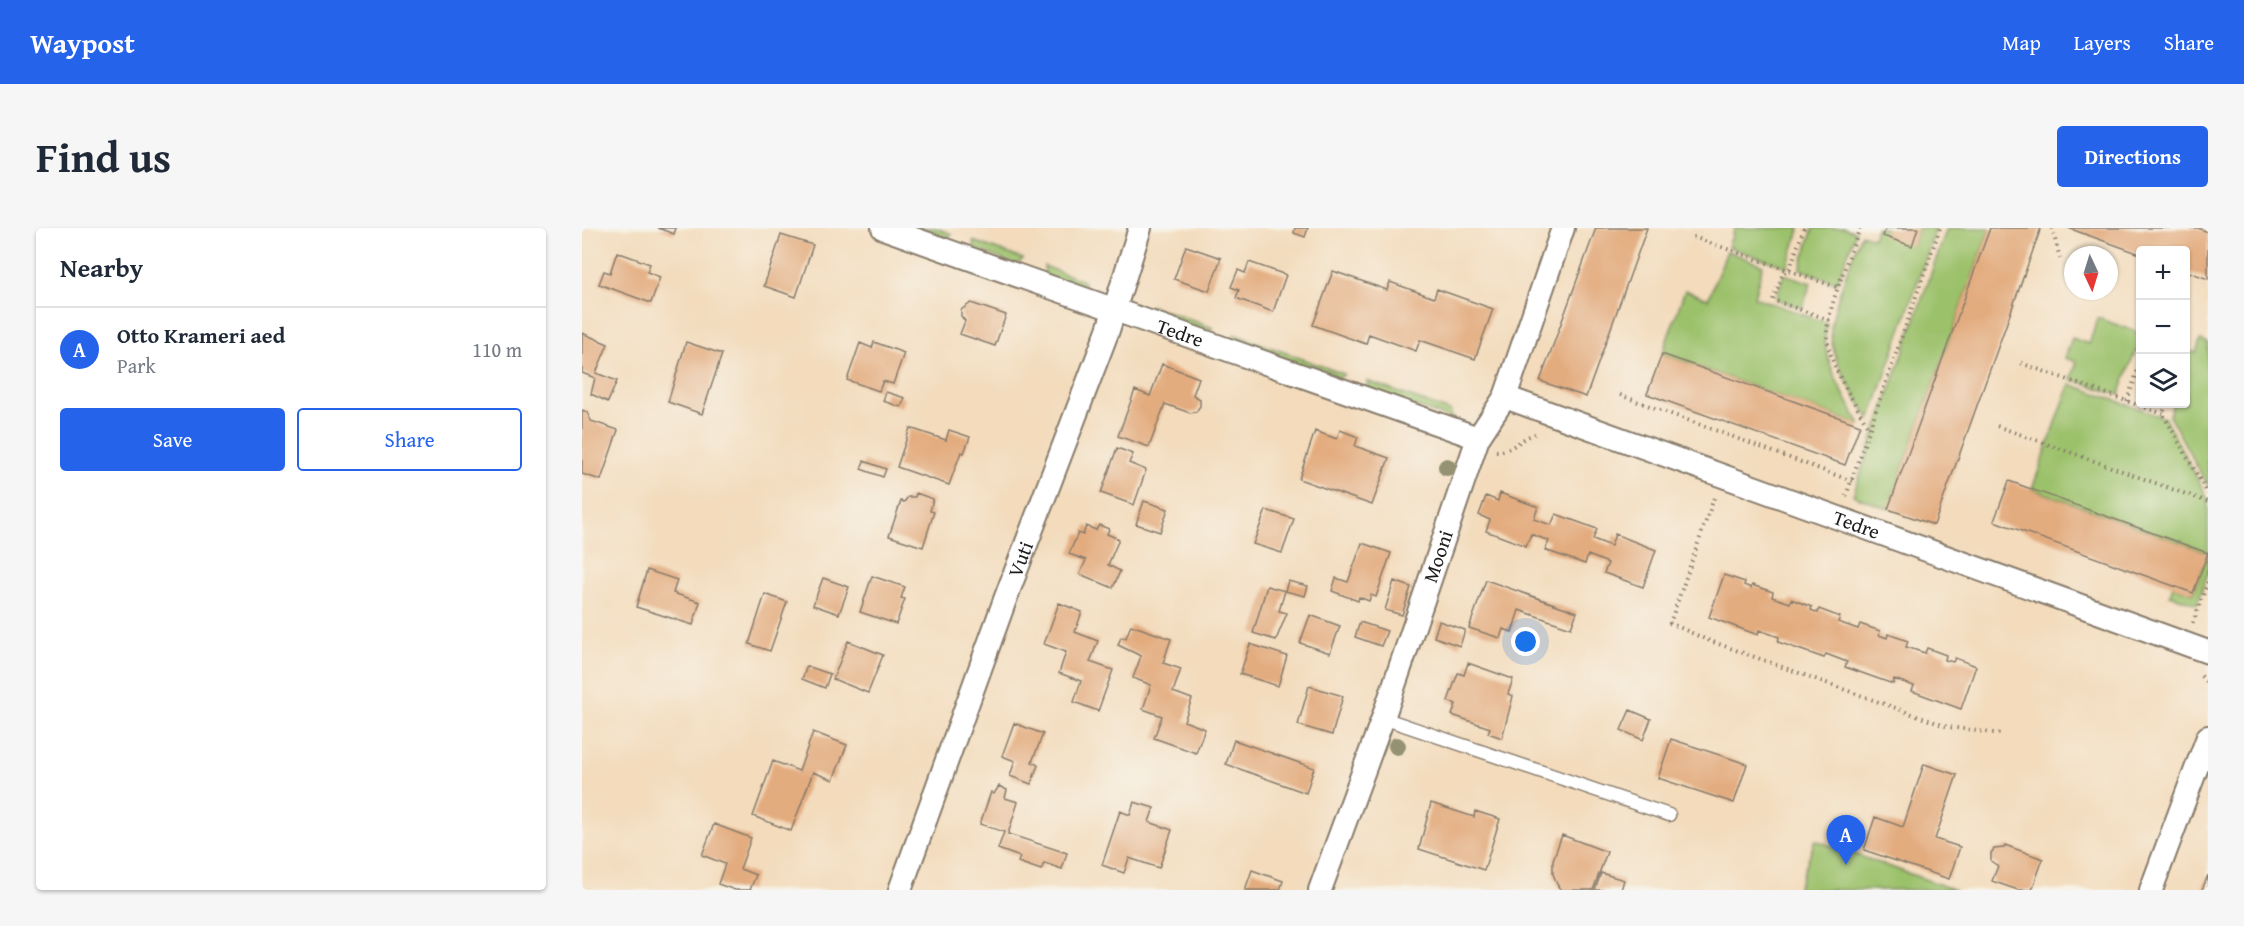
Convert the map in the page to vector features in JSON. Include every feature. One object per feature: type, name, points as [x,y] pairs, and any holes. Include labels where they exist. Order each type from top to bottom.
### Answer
[{"type":"street","name":"Tedre","points":[[883,228],[1478,438]]},
{"type":"street","name":"Vuti","points":[[900,890],[930,801],[1115,310],[1140,228]]},
{"type":"street","name":"Mooni","points":[[1320,890],[1383,718],[1478,438],[1506,397],[1563,228]]},
{"type":"street","name":"Tedre","points":[[1506,397],[2208,652]]},
{"type":"street","points":[[2151,890],[2208,737]]},
{"type":"lane","points":[[1383,718],[1669,815]]},
{"type":"path","points":[[1804,228],[1790,268],[1783,273],[1773,300],[1830,320]]},
{"type":"path","points":[[1860,228],[1839,288],[1827,334],[1829,347],[1838,370],[1870,429]]},
{"type":"path","points":[[1839,518],[1940,228]]},
{"type":"path","points":[[2052,228],[2060,258]]},
{"type":"path","points":[[1693,237],[1839,288]]},
{"type":"path","points":[[2021,363],[2163,414],[2208,494]]},
{"type":"path","points":[[2127,401],[2136,375]]},
{"type":"path","points":[[1620,395],[1852,481]]},
{"type":"path","points":[[2163,414],[2165,408]]},
{"type":"path","points":[[1997,426],[2208,502]]},
{"type":"path","points":[[1714,497],[1670,623],[1705,639],[1948,727],[2002,734]]},
{"type":"path","points":[[2186,644],[2208,581]]},
{"type":"green space","points":[[912,228],[936,228],[952,234],[945,240]]},
{"type":"green space","points":[[1735,228],[1800,228],[1787,267],[1728,247]]},
{"type":"green space","points":[[1813,228],[1844,228],[1856,232],[1837,283],[1800,269]]},
{"type":"green space","points":[[1876,228],[1886,228],[1912,245],[1918,228],[1936,228],[1870,420],[1836,358],[1831,326],[1861,234],[1873,238]]},
{"type":"green space","points":[[1947,228],[1990,228],[1888,509],[1853,495]]},
{"type":"green space","points":[[973,241],[1023,259],[1016,265],[975,249]]},
{"type":"green space","points":[[1727,251],[1763,265],[1754,297],[1827,323],[1826,349],[1834,376],[1860,425],[1662,354],[1685,290],[1708,299]]},
{"type":"green space","points":[[1044,266],[1083,281],[1085,286],[1082,288],[1045,275]]},
{"type":"green space","points":[[1784,274],[1811,283],[1802,308],[1776,299]]},
{"type":"green space","points":[[1149,306],[1213,328],[1206,332],[1148,311]]},
{"type":"green space","points":[[2098,318],[2136,332],[2136,352],[2119,395],[2071,379],[2077,362],[2065,358],[2072,338],[2089,344]]},
{"type":"green space","points":[[1234,334],[1344,374],[1339,379],[1235,342]]},
{"type":"green space","points":[[2200,340],[2208,343],[2208,487],[2169,415],[2172,408],[2190,408],[2190,351],[2196,353]]},
{"type":"green space","points":[[1367,381],[1450,411],[1454,420],[1368,390]]},
{"type":"green space","points":[[2070,384],[2165,418],[2208,499],[2208,553],[2032,489]]},
{"type":"green space","points":[[2208,553],[2208,573],[2197,604],[2170,595],[2173,586],[2193,593]]},
{"type":"green space","points":[[1815,840],[1955,890],[1797,890]]},
{"type":"building","points":[[658,228],[676,228],[674,234]]},
{"type":"building","points":[[1295,228],[1308,228],[1305,237],[1294,233]]},
{"type":"building","points":[[1596,228],[1647,228],[1586,397],[1540,381]]},
{"type":"building","points":[[1886,228],[1918,228],[1912,246],[1883,236]]},
{"type":"building","points":[[1990,228],[2041,228],[1934,525],[1888,509]]},
{"type":"building","points":[[2068,228],[2198,228],[2208,232],[2208,279],[2190,272],[2190,246],[2136,246],[2136,253]]},
{"type":"building","points":[[781,235],[813,245],[796,297],[764,286]]},
{"type":"building","points":[[1186,246],[1221,258],[1209,291],[1174,279]]},
{"type":"building","points":[[617,252],[650,264],[647,272],[660,277],[651,303],[599,284],[604,271],[610,273]]},
{"type":"building","points":[[1249,262],[1286,275],[1273,312],[1236,298],[1239,290],[1231,287],[1238,270],[1245,273]]},
{"type":"building","points":[[1333,271],[1387,290],[1390,282],[1434,298],[1437,289],[1493,309],[1475,359],[1420,340],[1416,351],[1369,334],[1366,344],[1313,325]]},
{"type":"building","points":[[971,303],[1006,315],[995,346],[960,334],[965,321],[961,316],[961,310]]},
{"type":"building","points":[[582,333],[608,344],[596,373],[617,381],[608,402],[591,394],[595,378],[582,373]]},
{"type":"building","points":[[686,342],[722,354],[702,414],[668,402]]},
{"type":"building","points":[[874,342],[904,353],[893,384],[883,381],[879,391],[847,380],[860,343],[872,348]]},
{"type":"building","points":[[1662,354],[1860,425],[1845,465],[1647,394]]},
{"type":"building","points":[[1162,364],[1199,378],[1193,395],[1200,399],[1200,406],[1196,412],[1190,413],[1165,404],[1149,447],[1118,436],[1135,390],[1150,396]]},
{"type":"building","points":[[886,392],[905,398],[901,407],[883,401]]},
{"type":"building","points":[[582,410],[587,412],[591,421],[618,430],[601,480],[582,474]]},
{"type":"building","points":[[910,428],[946,440],[949,430],[970,437],[964,453],[961,452],[949,485],[897,467]]},
{"type":"building","points":[[1340,430],[1358,437],[1355,446],[1389,458],[1372,505],[1299,479],[1315,431],[1337,439]]},
{"type":"building","points":[[1117,448],[1133,454],[1129,463],[1146,470],[1134,505],[1101,493]]},
{"type":"building","points":[[864,461],[886,469],[883,477],[861,469]]},
{"type":"building","points":[[2009,481],[2208,553],[2193,593],[1994,521]]},
{"type":"building","points":[[916,493],[933,499],[930,511],[934,512],[923,547],[889,536],[901,501],[904,502],[908,497],[915,497]]},
{"type":"building","points":[[1500,493],[1538,507],[1534,519],[1551,525],[1556,514],[1597,529],[1593,539],[1611,546],[1615,534],[1656,550],[1643,587],[1604,573],[1608,563],[1588,555],[1585,564],[1545,550],[1549,541],[1531,534],[1526,546],[1486,531],[1490,520],[1479,515],[1486,496],[1498,501]]},
{"type":"building","points":[[1144,501],[1168,509],[1160,532],[1136,524]]},
{"type":"building","points":[[1266,510],[1294,519],[1282,553],[1253,544]]},
{"type":"building","points":[[1099,525],[1109,529],[1107,534],[1119,539],[1108,565],[1120,571],[1113,588],[1080,574],[1086,560],[1069,554],[1078,533],[1083,535],[1086,526],[1096,530]]},
{"type":"building","points":[[1362,543],[1391,553],[1376,597],[1371,595],[1369,601],[1359,597],[1358,601],[1332,591],[1336,578],[1348,582]]},
{"type":"building","points":[[647,570],[677,580],[673,593],[700,602],[693,625],[636,607]]},
{"type":"building","points":[[1724,575],[1745,582],[1744,585],[1751,588],[1752,585],[1773,592],[1772,597],[1790,603],[1791,599],[1812,607],[1811,610],[1818,613],[1819,609],[1840,617],[1838,622],[1858,629],[1860,624],[1880,631],[1879,635],[1887,638],[1888,634],[1908,641],[1906,647],[1925,653],[1927,648],[1946,655],[1945,660],[1953,662],[1955,658],[1976,666],[1961,709],[1912,691],[1914,686],[1894,679],[1893,684],[1845,667],[1847,662],[1826,654],[1824,658],[1778,642],[1779,637],[1759,630],[1758,635],[1709,617]]},
{"type":"building","points":[[872,576],[905,587],[901,598],[905,599],[896,624],[860,612]]},
{"type":"building","points":[[823,578],[849,587],[839,614],[813,605]]},
{"type":"building","points":[[1486,580],[1577,612],[1571,628],[1519,610],[1512,632],[1503,629],[1500,638],[1469,628]]},
{"type":"building","points":[[1288,581],[1308,586],[1305,596],[1285,591]]},
{"type":"building","points":[[1394,581],[1411,587],[1402,615],[1385,610]]},
{"type":"building","points":[[1267,586],[1285,591],[1279,611],[1287,613],[1276,640],[1253,633]]},
{"type":"building","points":[[765,594],[787,602],[770,651],[749,644]]},
{"type":"building","points":[[1059,603],[1082,612],[1075,632],[1098,641],[1090,662],[1113,670],[1098,711],[1074,702],[1081,681],[1059,673],[1066,652],[1044,644]]},
{"type":"building","points":[[1310,615],[1340,626],[1330,653],[1300,643]]},
{"type":"building","points":[[1439,621],[1465,630],[1460,646],[1434,637]]},
{"type":"building","points":[[1360,622],[1387,631],[1381,646],[1355,637]]},
{"type":"building","points":[[1131,625],[1171,639],[1163,663],[1181,669],[1173,692],[1192,699],[1184,721],[1205,729],[1196,753],[1154,738],[1162,716],[1143,709],[1151,685],[1133,678],[1141,656],[1118,645],[1121,637],[1126,638]]},
{"type":"building","points":[[848,641],[883,655],[868,693],[833,679]]},
{"type":"building","points":[[1250,644],[1287,656],[1278,686],[1240,674]]},
{"type":"building","points":[[1468,663],[1513,679],[1508,694],[1513,696],[1502,738],[1488,733],[1490,728],[1452,715],[1456,704],[1448,701],[1458,673],[1464,675]]},
{"type":"building","points":[[807,666],[830,674],[825,688],[802,679]]},
{"type":"building","points":[[1309,686],[1343,696],[1332,735],[1298,725]]},
{"type":"building","points":[[1630,710],[1651,719],[1643,740],[1621,730]]},
{"type":"building","points":[[1014,723],[1043,734],[1032,762],[1038,765],[1031,784],[1010,776],[1015,761],[1002,756]]},
{"type":"building","points":[[813,732],[847,745],[833,780],[813,772],[791,831],[753,816],[773,761],[799,771]]},
{"type":"building","points":[[1671,739],[1747,764],[1734,803],[1658,778]]},
{"type":"building","points":[[1234,740],[1314,768],[1306,793],[1226,764]]},
{"type":"building","points":[[1924,764],[1957,775],[1935,839],[1960,847],[1949,879],[1864,850],[1875,817],[1903,827]]},
{"type":"building","points":[[999,786],[1007,790],[1005,798],[1018,802],[1008,834],[1067,853],[1062,869],[1044,863],[1041,870],[1018,862],[1020,857],[998,849],[1004,832],[980,824],[991,792],[994,794]]},
{"type":"building","points":[[1134,802],[1154,808],[1149,822],[1172,830],[1159,868],[1129,858],[1124,873],[1102,865],[1120,811],[1130,815]]},
{"type":"building","points":[[1431,803],[1474,817],[1475,811],[1500,819],[1484,870],[1419,849]]},
{"type":"building","points":[[714,824],[751,838],[740,869],[756,875],[750,890],[735,890],[718,884],[725,864],[702,855]]},
{"type":"building","points":[[1562,835],[1607,852],[1593,890],[1561,890],[1559,888],[1553,874],[1553,860]]},
{"type":"building","points":[[2005,845],[2043,859],[2032,890],[2018,890],[1992,881],[1998,866],[1991,861],[1991,853],[1994,849],[2004,848]]},
{"type":"building","points":[[1252,870],[1283,881],[1280,890],[1245,890]]},
{"type":"building","points":[[1601,873],[1624,880],[1621,890],[1595,890]]},
{"type":"building","points":[[2208,875],[2208,890],[2202,890]]},
{"type":"place","name":"Otto Krameri aed","points":[[1846,865]]}]
